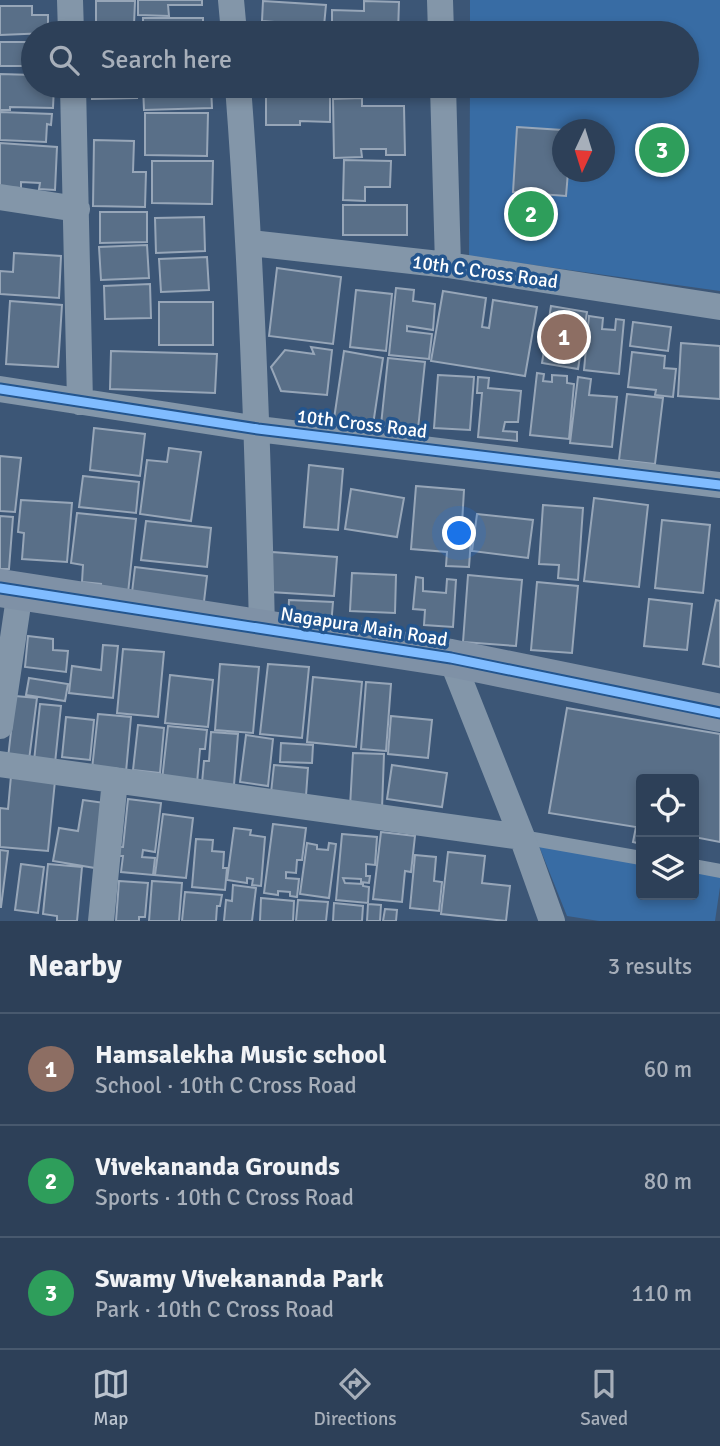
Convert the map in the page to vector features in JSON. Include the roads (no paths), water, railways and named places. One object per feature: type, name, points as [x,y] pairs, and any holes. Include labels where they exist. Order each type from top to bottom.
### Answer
[{"type":"street","points":[[70,0],[71,21]]},
{"type":"street","points":[[231,0],[233,21]]},
{"type":"street","points":[[440,0],[441,21]]},
{"type":"street","points":[[73,98],[80,402]]},
{"type":"street","points":[[239,98],[250,243],[258,429],[262,629]]},
{"type":"street","points":[[443,98],[448,265]]},
{"type":"street","points":[[0,197],[77,209]]},
{"type":"street","name":"10th C Cross Road","points":[[250,243],[448,265],[720,307]]},
{"type":"street","name":"10th Cross Road","points":[[0,389],[258,429],[720,485]]},
{"type":"street","points":[[0,726],[10,589]]},
{"type":"street","name":"Nagapura Main Road","points":[[10,589],[452,658],[720,713]]},
{"type":"street","points":[[452,658],[522,837],[551,921]]},
{"type":"street","points":[[0,764],[522,837]]},
{"type":"street","points":[[102,921],[115,780]]},
{"type":"lane","points":[[522,837],[636,857]]},
{"type":"lane","points":[[699,867],[720,871]]},
{"type":"place","name":"Swamy Vivekananda Park","points":[[662,150]]},
{"type":"place","name":"Vivekananda Grounds","points":[[531,214]]},
{"type":"place","name":"Hamsalekha Music school","points":[[564,337]]}]
